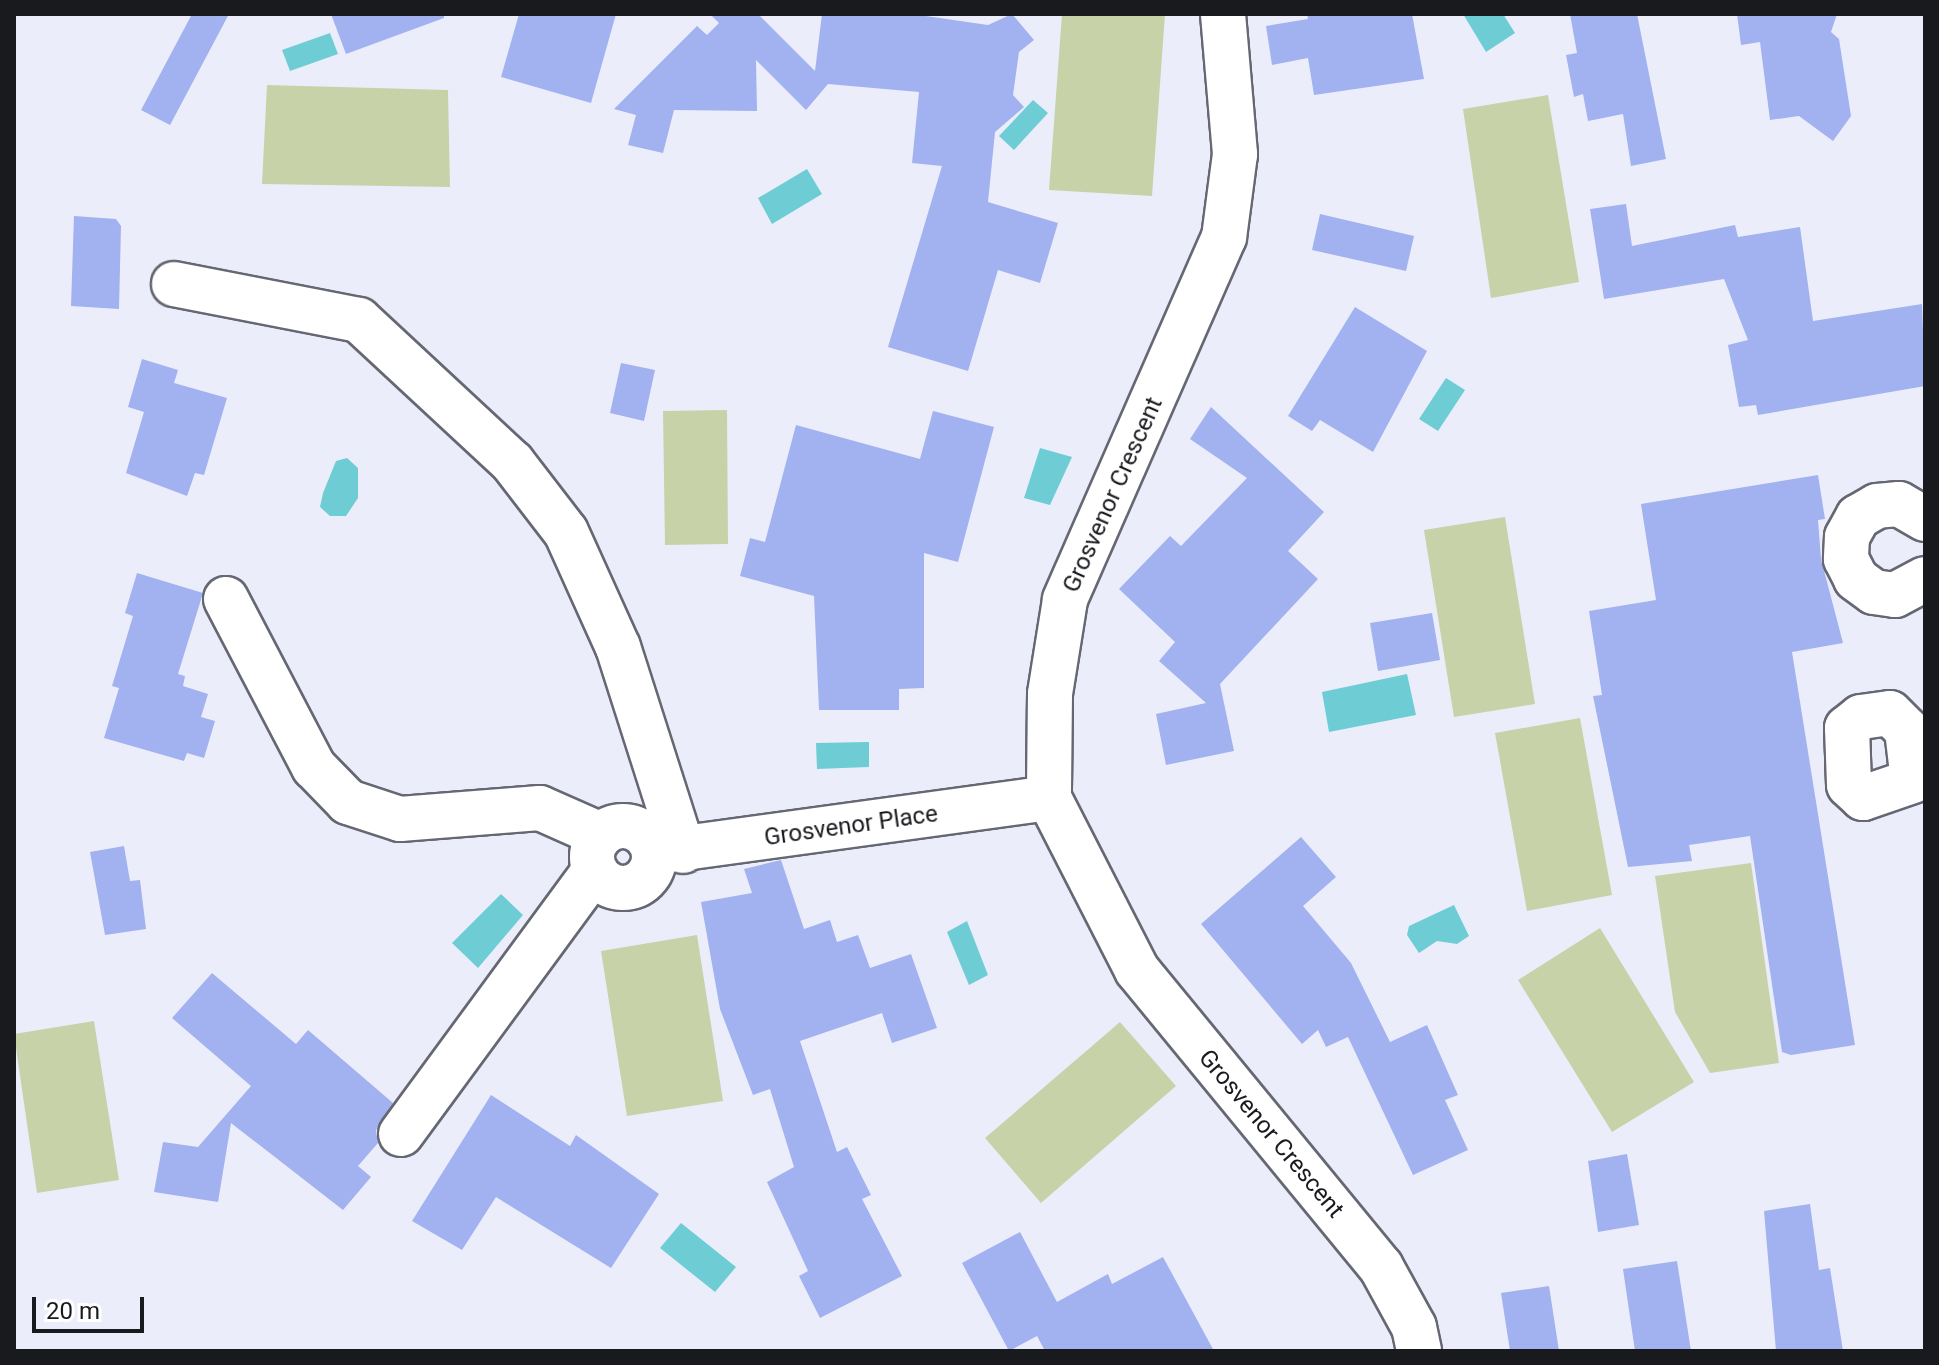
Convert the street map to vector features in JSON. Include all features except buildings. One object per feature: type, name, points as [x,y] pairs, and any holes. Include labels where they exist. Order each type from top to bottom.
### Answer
[{"type":"street","name":"Grosvenor Crescent","points":[[1223,14],[1235,154],[1224,237],[1065,600],[1050,694],[1049,798],[1137,970],[1381,1267],[1414,1327],[1419,1351]]},
{"type":"street","points":[[174,284],[359,320],[512,462],[566,532],[618,647],[668,852]]},
{"type":"street","points":[[1923,512],[1899,504],[1877,506],[1858,517],[1847,537],[1846,559],[1856,579],[1874,592],[1895,595],[1925,579]]},
{"type":"street","points":[[226,599],[314,767],[348,802],[400,819],[540,808],[598,853]]},
{"type":"street","name":"Grosvenor Place","points":[[668,852],[1049,798]]},
{"type":"street","points":[[401,1134],[598,853],[628,826],[668,852]]},
{"type":"green space","points":[[1062,14],[1165,14],[1152,196],[1049,190]]},
{"type":"green space","points":[[267,85],[448,90],[450,187],[262,184]]},
{"type":"green space","points":[[1548,95],[1579,282],[1491,298],[1463,109]]},
{"type":"green space","points":[[727,410],[728,544],[665,545],[663,411]]},
{"type":"green space","points":[[1505,517],[1535,704],[1454,717],[1424,530]]},
{"type":"green space","points":[[1580,718],[1612,895],[1527,911],[1495,733]]},
{"type":"green space","points":[[1751,863],[1779,1063],[1710,1073],[1675,1012],[1655,876]]},
{"type":"green space","points":[[1600,928],[1694,1082],[1612,1132],[1518,980]]},
{"type":"green space","points":[[697,935],[723,1101],[627,1116],[601,951]]},
{"type":"green space","points":[[94,1021],[119,1180],[37,1193],[14,1034]]},
{"type":"green space","points":[[1120,1022],[1176,1086],[1041,1203],[985,1138]]},
{"type":"water","points":[[1463,14],[1503,14],[1515,33],[1486,52]]},
{"type":"water","points":[[330,33],[338,54],[290,71],[282,50]]},
{"type":"water","points":[[1033,100],[1048,113],[1014,150],[999,136]]},
{"type":"water","points":[[807,169],[822,194],[772,224],[758,198]]},
{"type":"water","points":[[1446,378],[1465,390],[1438,431],[1419,419]]},
{"type":"water","points":[[1040,448],[1072,457],[1050,505],[1024,498]]},
{"type":"water","points":[[347,458],[358,468],[358,498],[346,516],[330,516],[320,507],[323,493],[336,461]]},
{"type":"water","points":[[1407,674],[1416,715],[1329,732],[1322,692]]},
{"type":"water","points":[[869,742],[869,767],[817,769],[816,743]]},
{"type":"water","points":[[501,894],[523,915],[478,968],[452,943]]},
{"type":"water","points":[[1454,905],[1469,936],[1457,944],[1437,941],[1419,953],[1407,935],[1409,926]]},
{"type":"water","points":[[967,921],[988,975],[969,985],[947,932]]},
{"type":"water","points":[[681,1223],[736,1267],[715,1292],[660,1248]]}]
